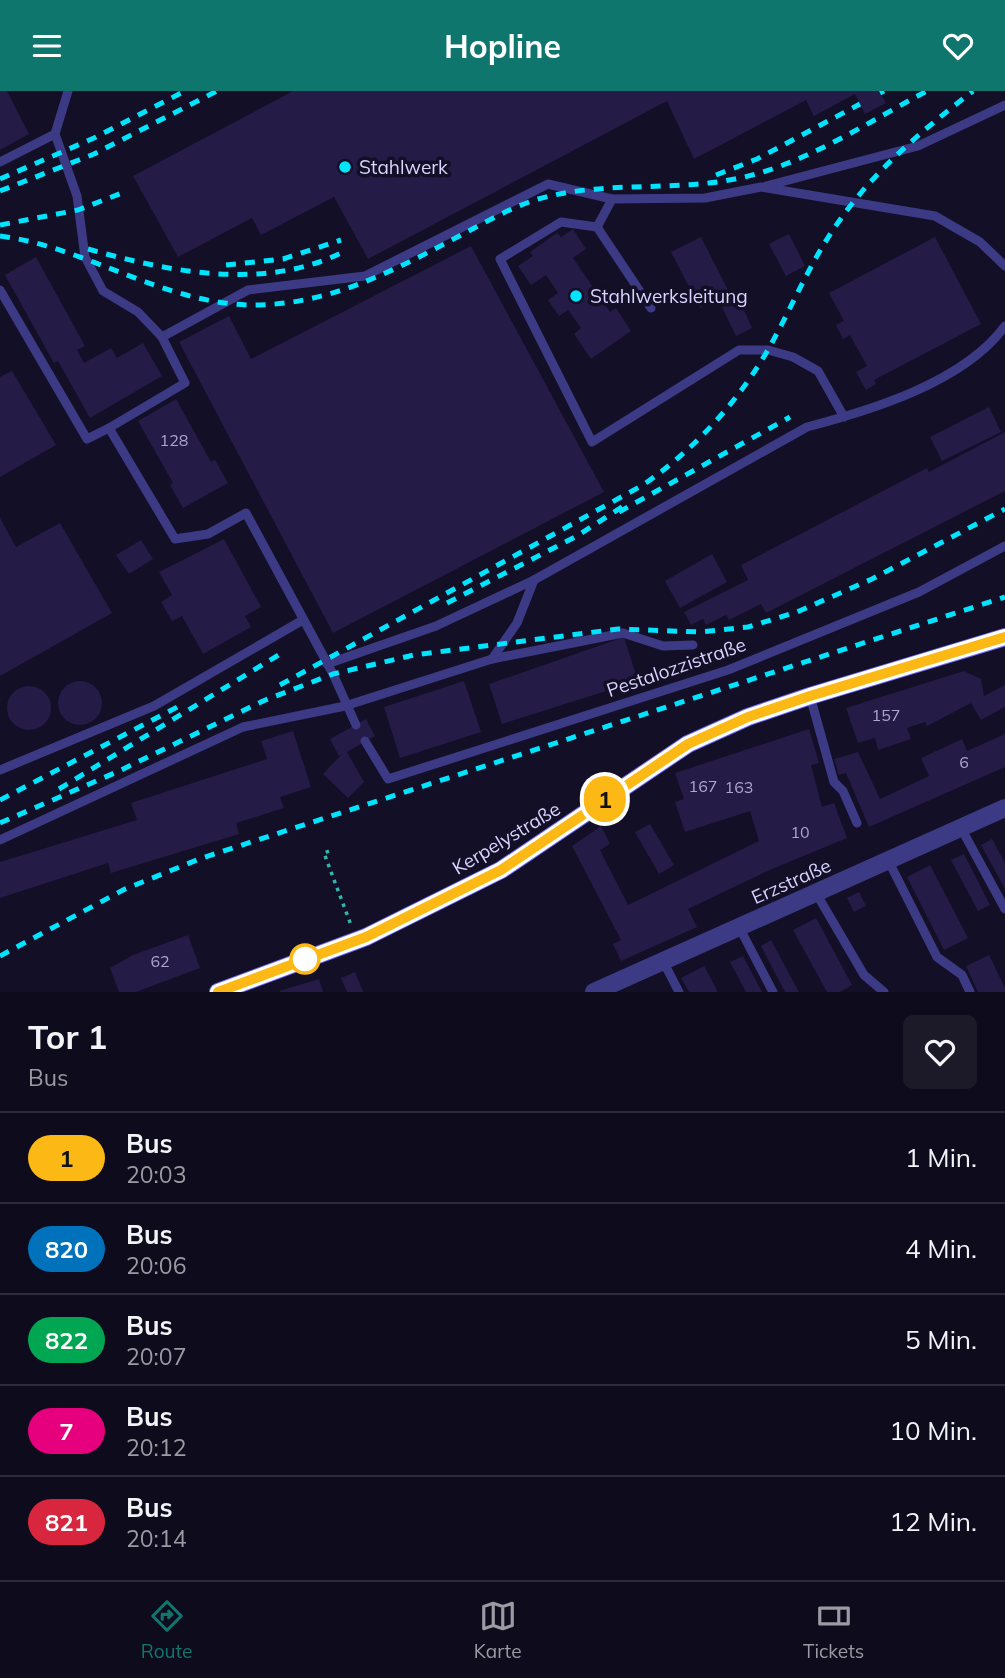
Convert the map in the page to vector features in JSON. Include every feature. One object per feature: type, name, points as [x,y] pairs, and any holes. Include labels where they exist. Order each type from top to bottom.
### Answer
[{"type":"main road","name":"Kerpelystraße","points":[[218,992],[398,923],[501,870],[688,744],[748,717],[810,696],[1005,637]]},
{"type":"street","name":"Erzstraße","points":[[596,992],[1005,808]]},
{"type":"lane","points":[[0,290],[87,439],[185,383],[162,337],[138,312],[103,291],[85,257],[78,196],[55,134],[68,91]]},
{"type":"lane","points":[[162,337],[248,290],[365,276],[548,184],[612,199],[705,198],[761,187],[918,146],[1005,105]]},
{"type":"lane","points":[[0,162],[55,134]]},
{"type":"lane","points":[[761,187],[935,216],[980,242],[1005,266]]},
{"type":"lane","points":[[597,227],[612,199]]},
{"type":"lane","points":[[651,308],[597,227],[561,222],[500,259],[592,442],[739,350],[780,353],[818,371],[844,417]]},
{"type":"lane","points":[[327,664],[436,627],[534,580],[807,427],[844,417],[945,376],[990,346],[1005,326]]},
{"type":"lane","points":[[109,428],[175,539],[208,534],[246,513],[327,664],[356,725]]},
{"type":"lane","name":"Pestalozzistraße","points":[[365,741],[388,779],[728,670],[919,592],[1005,546]]},
{"type":"lane","points":[[492,659],[517,623],[534,580]]},
{"type":"lane","points":[[0,769],[154,705],[303,620]]},
{"type":"lane","points":[[0,840],[243,727],[345,706],[492,659],[623,633],[663,646],[693,645]]},
{"type":"lane","points":[[810,696],[834,782],[843,791],[857,823]]},
{"type":"lane","points":[[961,828],[1005,909]]},
{"type":"lane","points":[[888,860],[937,957],[962,975],[970,992]]},
{"type":"lane","points":[[816,893],[864,975],[884,992]]},
{"type":"lane","points":[[738,927],[774,992]]},
{"type":"lane","points":[[663,961],[679,992]]},
{"type":"path","points":[[328,851],[324,853],[351,927],[335,933],[340,946]]},
{"type":"building","points":[[0,91],[7,91],[29,134],[0,150]]},
{"type":"building","name":"Stahlwerk","points":[[293,91],[879,91],[886,103],[865,114],[855,94],[814,116],[806,100],[694,159],[667,101],[368,259],[334,197],[261,235],[252,218],[178,257],[133,176]]},
{"type":"building","name":"Stahlwerksleitung","points":[[573,229],[586,249],[573,258],[610,312],[616,308],[631,331],[591,359],[574,334],[581,328],[568,310],[559,316],[548,300],[558,293],[546,275],[531,285],[518,266],[533,256],[530,252],[557,233],[561,237]]},
{"type":"building","points":[[789,234],[805,266],[786,276],[769,244]]},
{"type":"building","points":[[701,237],[729,292],[700,308],[671,252]]},
{"type":"building","points":[[935,237],[981,324],[874,380],[876,384],[866,390],[856,372],[867,366],[850,335],[843,339],[836,325],[844,321],[829,293]]},
{"type":"building","points":[[471,246],[604,492],[333,633],[179,342],[229,316],[251,359]]},
{"type":"building","points":[[36,257],[85,346],[77,350],[84,363],[111,348],[117,358],[143,343],[162,376],[90,418],[58,361],[54,363],[5,275]]},
{"type":"building","points":[[739,299],[752,328],[736,336],[722,307]]},
{"type":"building","points":[[12,371],[56,445],[0,477],[0,377]]},
{"type":"building","points":[[176,399],[211,462],[215,460],[228,483],[183,508],[170,485],[173,483],[138,421]]},
{"type":"building","points":[[989,407],[1001,432],[942,461],[930,437]]},
{"type":"building","points":[[1005,432],[1005,491],[766,613],[761,604],[729,620],[726,615],[706,625],[703,619],[691,625],[684,612],[748,580],[741,565],[927,468],[929,472]]},
{"type":"building","points":[[0,518],[16,547],[60,523],[112,613],[0,676]]},
{"type":"building","points":[[224,539],[261,607],[245,616],[251,627],[203,654],[182,616],[172,621],[161,602],[172,595],[159,572]]},
{"type":"building","points":[[141,540],[153,559],[129,574],[116,555]]},
{"type":"building","points":[[712,554],[727,582],[680,608],[665,581]]},
{"type":"building","points":[[624,637],[638,681],[502,724],[489,684]]},
{"type":"building","points":[[964,671],[981,679],[984,696],[1005,685],[1005,707],[981,720],[971,703],[927,726],[925,722],[907,728],[911,739],[878,750],[875,738],[858,743],[846,708]]},
{"type":"building","points":[[80,681],[96,687],[102,703],[96,719],[80,725],[64,719],[58,703],[64,687]]},
{"type":"building","points":[[464,681],[481,732],[400,758],[384,707]]},
{"type":"building","points":[[29,686],[45,692],[51,708],[45,724],[29,730],[13,724],[7,708],[13,692]]},
{"type":"building","points":[[366,719],[375,736],[347,752],[364,782],[348,798],[323,774],[342,754],[339,756],[330,739]]},
{"type":"building","points":[[809,729],[819,763],[811,765],[822,807],[834,803],[847,838],[772,869],[688,909],[697,927],[621,961],[613,944],[621,940],[572,846],[601,826],[610,844],[600,850],[628,905],[759,841],[750,811],[685,832],[675,802],[684,799],[675,773]]},
{"type":"building","points":[[293,731],[311,787],[280,797],[284,808],[236,823],[239,834],[111,873],[108,863],[0,898],[0,862],[137,820],[131,803],[267,759],[261,741]]},
{"type":"building","points":[[1005,734],[1005,767],[869,827],[846,773],[839,775],[834,759],[858,752],[880,799],[929,776],[921,758],[962,739],[967,751]]},
{"type":"building","points":[[650,824],[674,865],[659,874],[635,832]]},
{"type":"building","points":[[992,839],[1005,863],[1005,889],[981,845]]},
{"type":"building","points":[[964,854],[990,905],[978,911],[951,860]]},
{"type":"building","points":[[930,865],[968,938],[944,950],[907,877]]},
{"type":"building","points":[[859,892],[866,906],[854,912],[847,898]]},
{"type":"building","points":[[816,918],[852,985],[840,992],[827,992],[793,930]]},
{"type":"building","points":[[188,935],[200,968],[136,992],[119,992],[110,968],[133,955]]},
{"type":"building","points":[[771,940],[799,992],[785,992],[761,946]]},
{"type":"building","points":[[989,955],[1005,992],[978,992],[966,966]]},
{"type":"building","points":[[743,956],[762,992],[746,992],[730,962]]},
{"type":"building","points":[[704,966],[718,992],[689,992],[681,978]]},
{"type":"building","points":[[355,972],[363,992],[347,992],[341,978]]},
{"type":"building","points":[[319,979],[323,992],[279,991]]},
{"type":"railway","points":[[0,179],[94,138],[185,91]]},
{"type":"railway","points":[[0,191],[94,154],[217,91]]},
{"type":"railway","points":[[880,93],[884,91]]},
{"type":"railway","points":[[0,236],[63,251],[186,295],[218,302],[279,304],[334,292],[387,273],[516,207],[535,200],[585,190],[710,183],[760,173],[810,154],[927,91]]},
{"type":"railway","points":[[280,685],[643,485],[680,456],[714,423],[744,387],[833,230],[863,190],[897,155],[973,91]]},
{"type":"railway","points":[[716,175],[757,159],[860,104]]},
{"type":"railway","points":[[0,225],[78,210],[127,191]]},
{"type":"railway","points":[[226,265],[283,259],[341,240]]},
{"type":"railway","points":[[88,249],[152,265],[218,274],[284,271],[316,263],[347,250]]},
{"type":"railway","points":[[619,512],[790,417]]},
{"type":"railway","points":[[447,603],[577,536],[625,505]]},
{"type":"railway","points":[[0,823],[119,771],[263,701],[333,674],[414,655],[618,629],[700,632],[748,627],[797,612],[872,579],[1005,509]]},
{"type":"railway","points":[[0,956],[125,889],[202,858],[1005,597]]},
{"type":"railway","points":[[59,789],[285,651]]},
{"type":"railway","points":[[0,800],[183,704]]},
{"type":"bus line","name":"1","points":[[218,992],[366,937],[501,870],[688,744],[748,717],[810,696],[1005,637]]},
{"type":"place","name":"Stahlwerk","points":[[345,167]]},
{"type":"place","name":"Stahlwerksleitung","points":[[576,296]]}]
